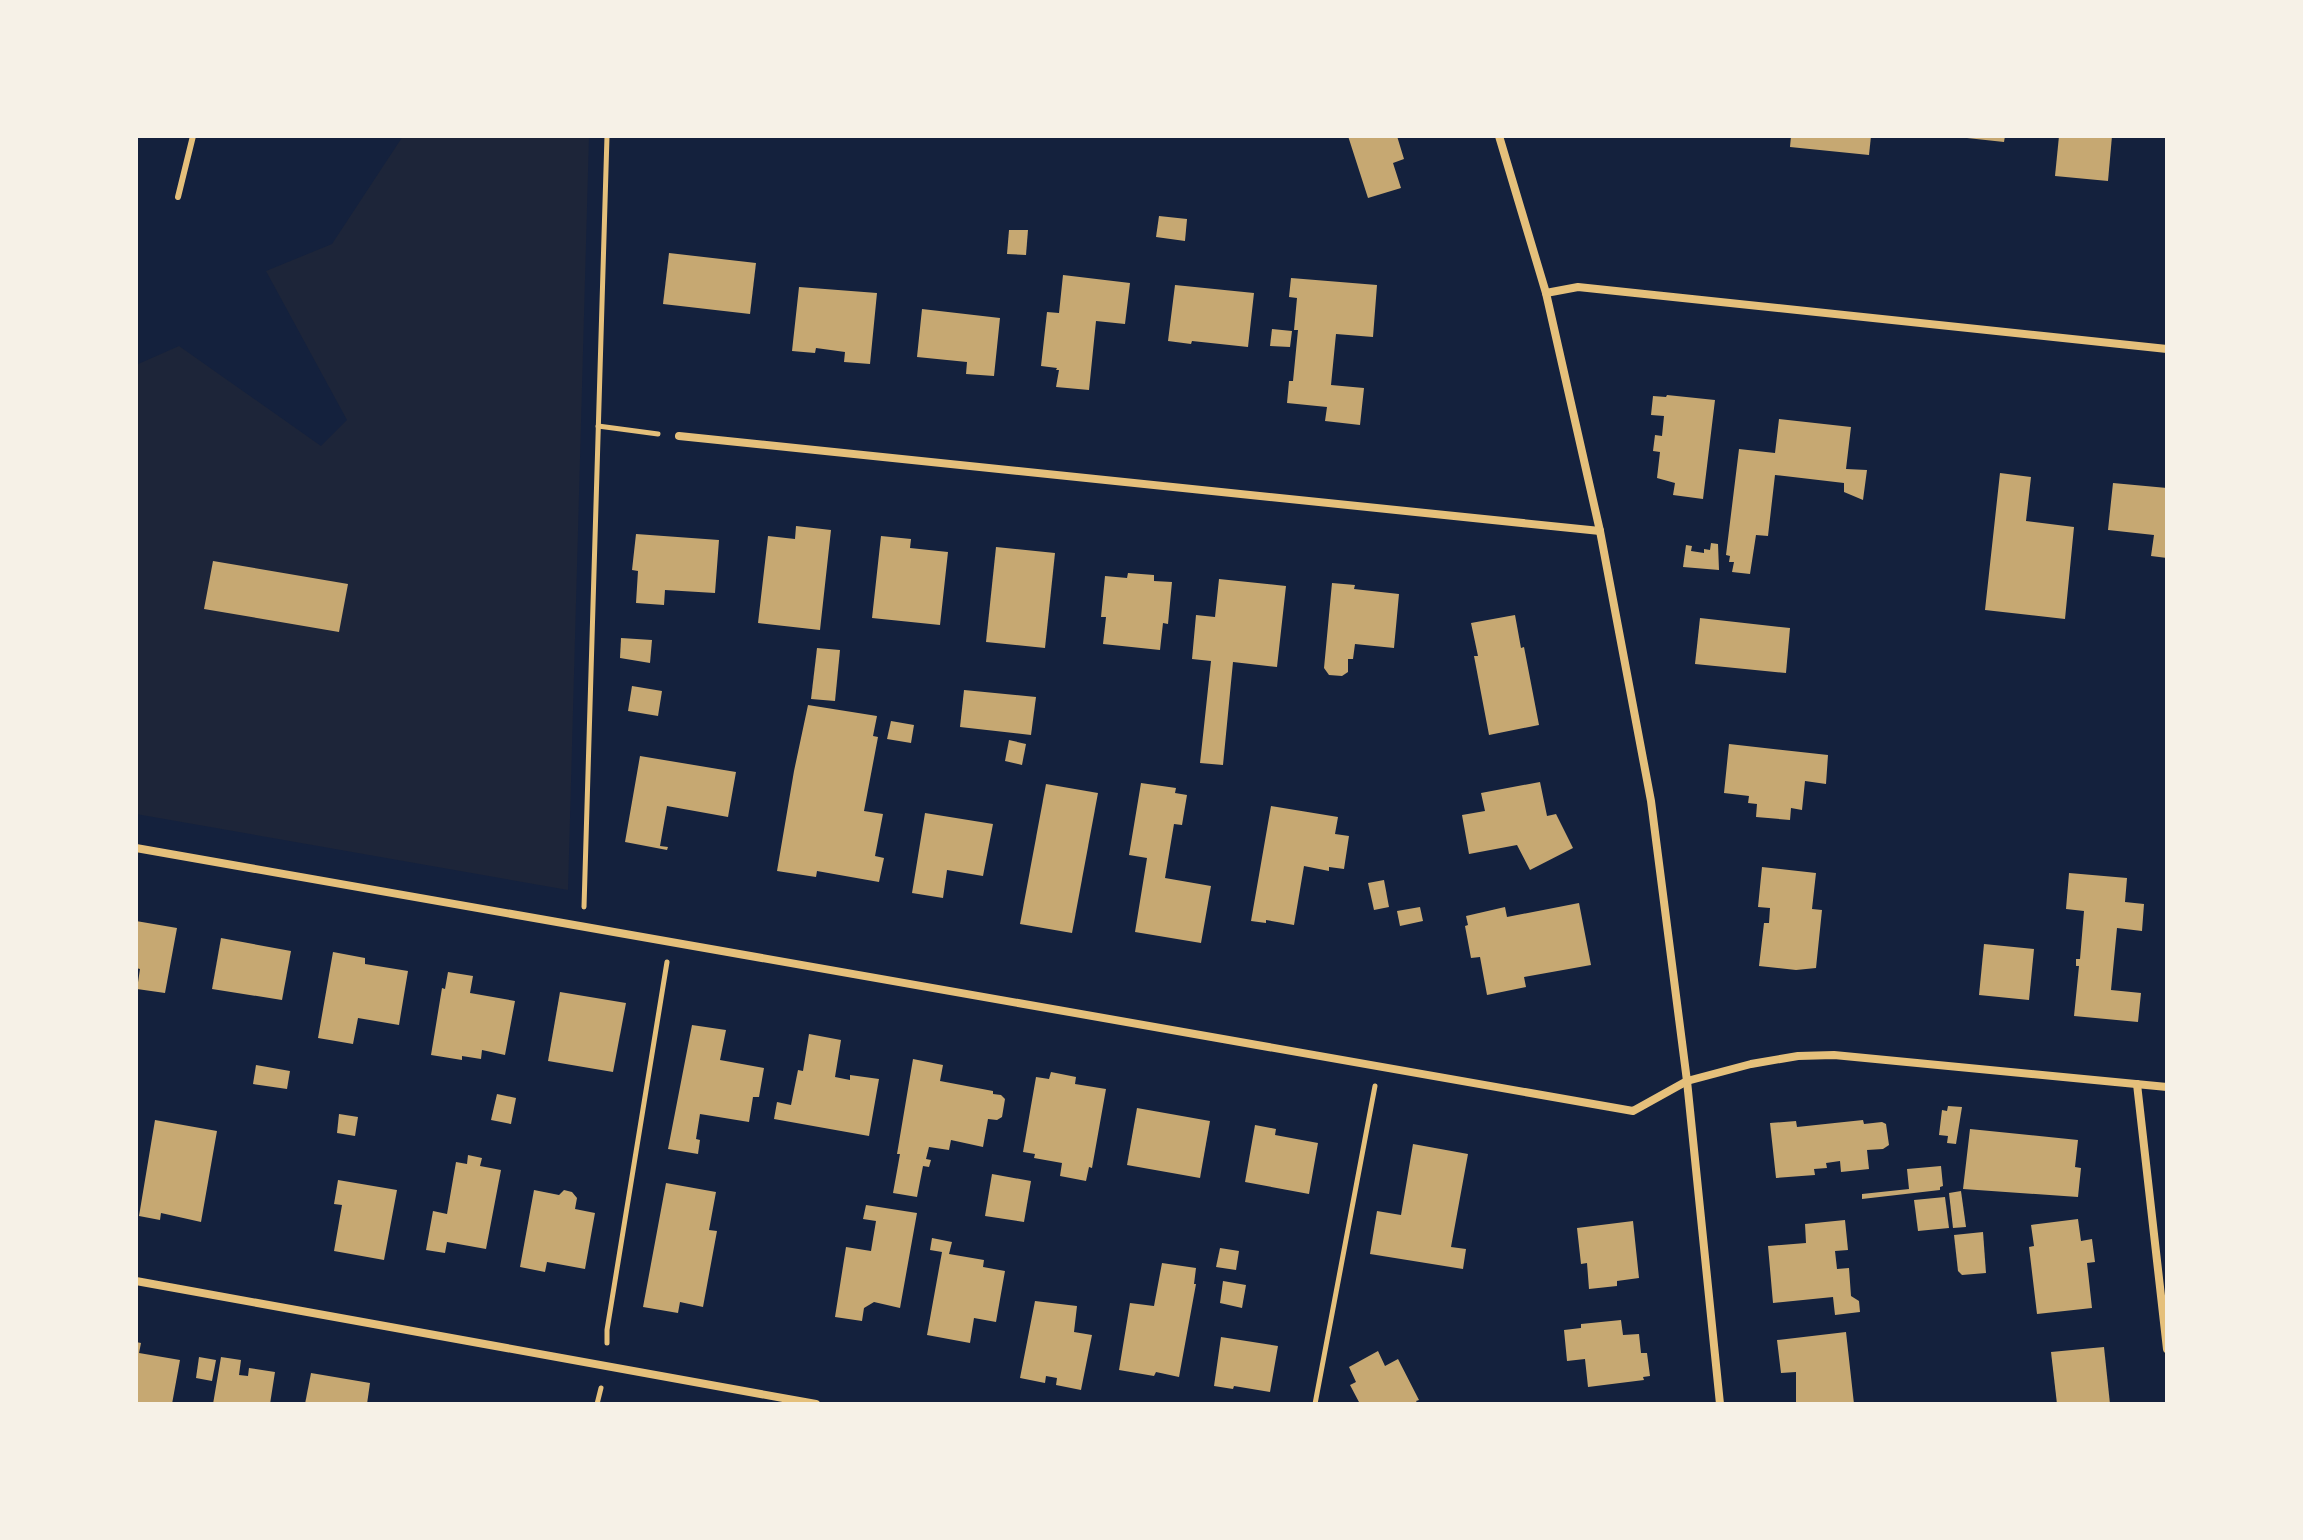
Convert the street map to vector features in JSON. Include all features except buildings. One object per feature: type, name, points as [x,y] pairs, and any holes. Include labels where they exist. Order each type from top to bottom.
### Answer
[{"type":"street","points":[[1499,136],[1546,293],[1600,531],[1651,801],[1687,1081],[1720,1404]]},
{"type":"street","points":[[1546,293],[1578,287],[2167,349]]},
{"type":"street","points":[[679,436],[1600,531]]},
{"type":"street","points":[[136,848],[1633,1111],[1687,1081],[1751,1064],[1798,1056],[1834,1055],[2167,1087]]},
{"type":"street","points":[[2137,1084],[2167,1349]]},
{"type":"street","points":[[136,1281],[816,1404]]},
{"type":"lane","points":[[178,197],[193,136]]},
{"type":"path","points":[[583,926],[607,136]]},
{"type":"path","points":[[598,426],[679,436]]},
{"type":"path","points":[[597,1404],[607,1365],[607,1330],[671,941]]},
{"type":"path","points":[[1315,1404],[1378,1066]]},
{"type":"shaded area","points":[[403,136],[589,136],[568,890],[136,814],[136,365],[179,346],[321,446],[347,420],[266,271],[332,244]]}]
